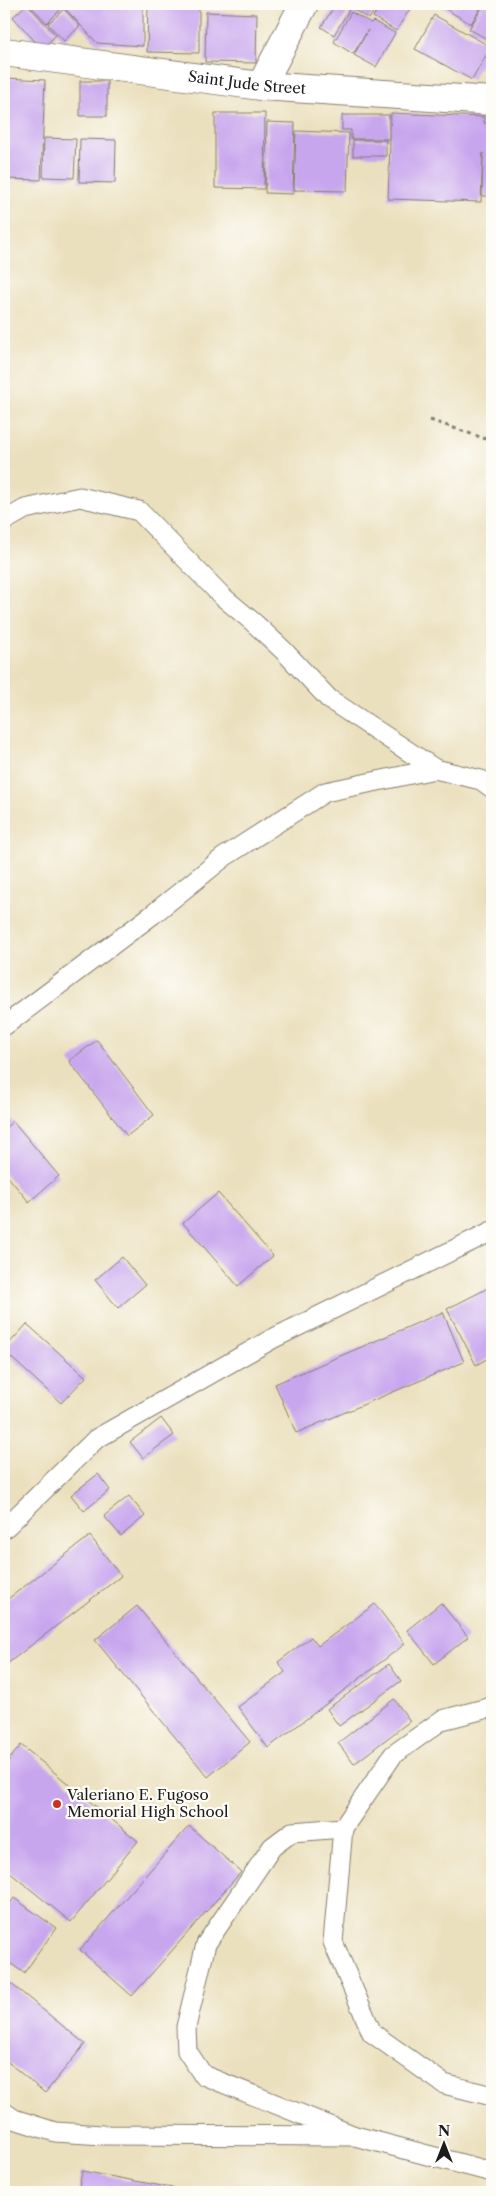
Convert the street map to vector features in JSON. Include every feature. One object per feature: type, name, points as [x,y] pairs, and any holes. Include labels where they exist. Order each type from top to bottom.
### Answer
[{"type":"street","points":[[261,86],[304,4]]},
{"type":"street","name":"Saint Jude Street","points":[[4,52],[261,86],[492,99]]},
{"type":"lane","points":[[4,521],[25,509],[80,498],[139,511],[223,597],[254,622],[283,650],[329,699],[435,769],[481,780],[492,788]]},
{"type":"lane","points":[[4,1026],[152,915],[224,857],[325,792],[435,769]]},
{"type":"lane","points":[[4,1529],[96,1439],[272,1339],[492,1231]]},
{"type":"lane","points":[[492,1707],[442,1720],[392,1755],[343,1828],[333,1942],[372,2033],[444,2084],[492,2096]]},
{"type":"lane","points":[[343,1828],[292,1832],[272,1847],[206,1944],[186,2027],[187,2051],[204,2075],[355,2136],[492,2172]]},
{"type":"lane","points":[[4,2112],[14,2119],[55,2132],[93,2135],[355,2136]]},
{"type":"path","points":[[430,420],[492,441]]},
{"type":"building","points":[[27,4],[56,35],[42,49],[13,17]]},
{"type":"building","points":[[29,4],[58,4],[62,8],[47,23]]},
{"type":"building","points":[[61,4],[143,4],[143,46],[97,43]]},
{"type":"building","points":[[148,4],[199,4],[199,53],[147,52]]},
{"type":"building","points":[[336,4],[349,10],[334,35],[321,27]]},
{"type":"building","points":[[344,4],[379,4],[369,19]]},
{"type":"building","points":[[381,4],[413,4],[396,31],[373,17]]},
{"type":"building","points":[[437,4],[483,4],[471,24]]},
{"type":"building","points":[[484,4],[492,4],[492,34],[489,40],[469,29]]},
{"type":"building","points":[[64,9],[80,26],[64,41],[48,24]]},
{"type":"building","points":[[206,12],[257,14],[256,63],[205,62]]},
{"type":"building","points":[[351,12],[395,33],[376,67],[354,55],[368,30],[353,54],[334,42]]},
{"type":"building","points":[[434,15],[491,47],[472,80],[415,49]]},
{"type":"building","points":[[4,78],[45,80],[41,180],[4,179]]},
{"type":"building","points":[[80,81],[107,81],[107,116],[80,116]]},
{"type":"building","points":[[215,113],[265,113],[264,189],[215,188]]},
{"type":"building","points":[[391,113],[484,117],[484,123],[492,124],[492,196],[482,196],[483,153],[481,202],[388,199]]},
{"type":"building","points":[[342,115],[389,115],[389,139],[351,139],[351,130],[342,130]]},
{"type":"building","points":[[267,122],[295,123],[293,194],[265,193]]},
{"type":"building","points":[[296,131],[349,133],[347,191],[294,190]]},
{"type":"building","points":[[44,138],[76,139],[74,178],[43,177]]},
{"type":"building","points":[[80,139],[116,140],[115,183],[79,182]]},
{"type":"building","points":[[353,140],[386,140],[386,156],[353,156]]},
{"type":"building","points":[[97,1040],[154,1115],[127,1136],[69,1061]]},
{"type":"building","points":[[13,1121],[59,1176],[29,1202],[4,1172],[4,1129]]},
{"type":"building","points":[[218,1193],[273,1256],[238,1286],[183,1223]]},
{"type":"building","points":[[122,1257],[145,1285],[118,1308],[95,1280]]},
{"type":"building","points":[[492,1286],[492,1356],[476,1365],[447,1309]]},
{"type":"building","points":[[443,1312],[464,1362],[296,1433],[275,1384]]},
{"type":"building","points":[[27,1324],[86,1377],[61,1403],[4,1351]]},
{"type":"building","points":[[161,1418],[174,1435],[143,1458],[130,1442]]},
{"type":"building","points":[[98,1474],[110,1490],[84,1511],[71,1495]]},
{"type":"building","points":[[129,1496],[145,1516],[121,1536],[104,1516]]},
{"type":"building","points":[[90,1536],[121,1576],[7,1664],[4,1659],[4,1602]]},
{"type":"building","points":[[441,1603],[468,1637],[434,1664],[407,1630]]},
{"type":"building","points":[[375,1604],[405,1644],[268,1748],[238,1707],[285,1672],[278,1662],[311,1637],[318,1646]]},
{"type":"building","points":[[137,1606],[250,1742],[208,1777],[95,1640]]},
{"type":"building","points":[[389,1664],[401,1681],[339,1726],[327,1709]]},
{"type":"building","points":[[394,1699],[410,1721],[354,1764],[338,1743]]},
{"type":"building","points":[[21,1745],[138,1841],[71,1922],[4,1868],[4,1766]]},
{"type":"building","points":[[189,1826],[241,1872],[132,1996],[80,1950]]},
{"type":"building","points":[[14,1898],[56,1928],[24,1973],[4,1959],[4,1912]]},
{"type":"building","points":[[4,1978],[85,2044],[45,2093],[4,2059]]},
{"type":"building","points":[[82,2171],[189,2191],[189,2192],[78,2192]]},
{"type":"place","name":"Valeriano E. Fugoso Memorial High School","points":[[57,1804]]}]
